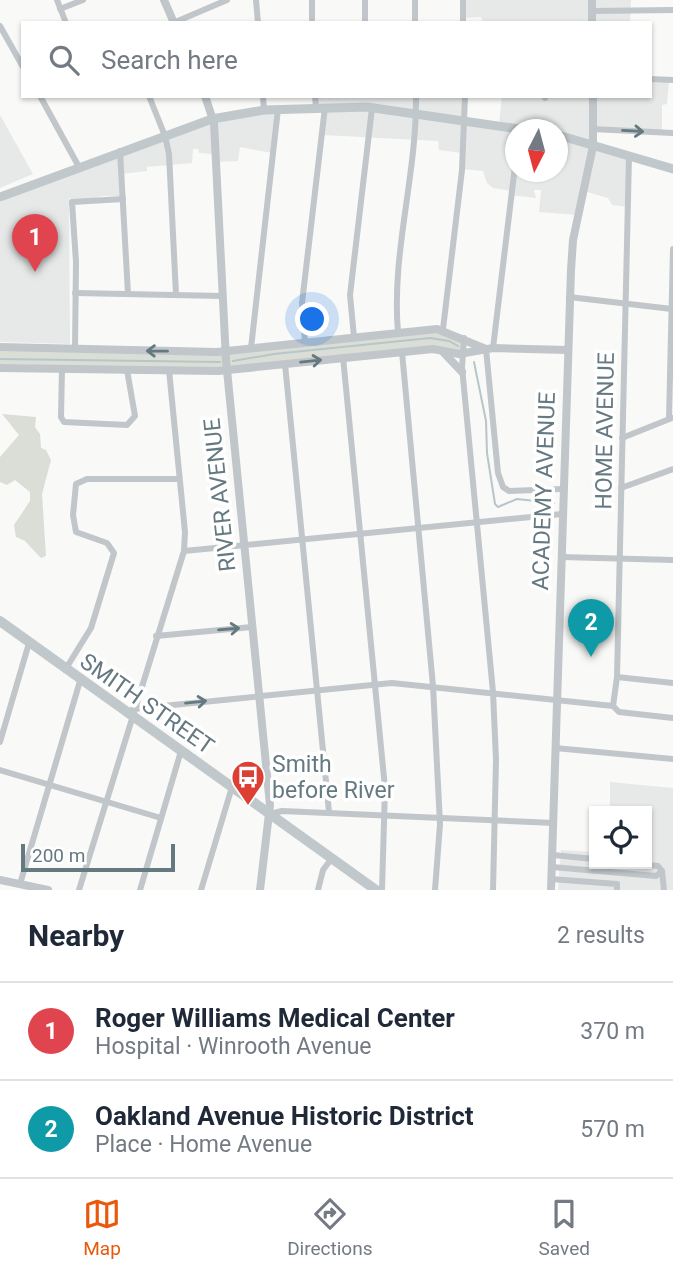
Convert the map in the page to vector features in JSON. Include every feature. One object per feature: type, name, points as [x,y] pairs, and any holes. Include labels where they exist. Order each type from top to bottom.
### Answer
[{"type":"main road","points":[[0,197],[212,119],[264,110],[369,107],[505,126]]},
{"type":"main road","points":[[568,138],[673,169]]},
{"type":"main road","name":"SMITH STREET","points":[[0,621],[80,681],[132,712],[181,751],[376,890]]},
{"type":"street","points":[[57,0],[65,21]]},
{"type":"street","points":[[60,9],[83,0]]},
{"type":"street","points":[[164,0],[172,21]]},
{"type":"street","points":[[178,21],[227,0]]},
{"type":"street","points":[[256,0],[258,21]]},
{"type":"street","points":[[312,0],[312,21]]},
{"type":"street","points":[[365,0],[365,21]]},
{"type":"street","points":[[415,0],[415,21]]},
{"type":"street","points":[[463,0],[463,21]]},
{"type":"street","points":[[592,0],[592,21]]},
{"type":"street","points":[[592,11],[673,10]]},
{"type":"street","points":[[0,26],[21,63]]},
{"type":"street","points":[[652,79],[673,80]]},
{"type":"street","points":[[41,98],[79,167]]},
{"type":"street","points":[[150,98],[165,136],[176,294]]},
{"type":"street","name":"RIVER AVENUE","points":[[206,98],[212,119],[225,351],[270,814],[260,890]]},
{"type":"street","points":[[263,98],[264,110]]},
{"type":"street","points":[[305,342],[302,303],[320,107],[316,98]]},
{"type":"street","points":[[354,337],[350,295],[369,107],[367,98]]},
{"type":"street","points":[[398,332],[397,303],[416,98]]},
{"type":"street","points":[[443,329],[466,120],[465,98]]},
{"type":"street","name":"ACADEMY AVENUE","points":[[551,890],[569,297],[573,240],[593,146],[593,98]]},
{"type":"street","points":[[251,348],[278,109]]},
{"type":"street","points":[[592,129],[673,133]]},
{"type":"street","points":[[120,152],[128,294]]},
{"type":"street","name":"HOME AVENUE","points":[[613,706],[617,677],[629,156]]},
{"type":"street","points":[[513,182],[489,348],[498,473],[503,487],[509,491],[562,489]]},
{"type":"street","points":[[75,349],[72,202],[123,199]]},
{"type":"street","points":[[622,438],[671,418],[673,249]]},
{"type":"street","points":[[75,293],[222,296]]},
{"type":"street","points":[[569,297],[672,309]]},
{"type":"street","points":[[0,347],[225,351],[443,329],[489,348]]},
{"type":"street","points":[[464,338],[462,372],[493,692],[496,820],[493,890]]},
{"type":"street","points":[[0,368],[227,370],[402,352],[438,350],[462,354],[489,348],[568,350]]},
{"type":"street","points":[[438,350],[453,359],[462,372]]},
{"type":"street","points":[[402,352],[433,686],[440,816],[435,890]]},
{"type":"street","points":[[343,357],[376,685],[385,813],[382,890]]},
{"type":"street","points":[[285,363],[330,812]]},
{"type":"street","points":[[62,369],[61,417],[69,424],[127,425],[134,421],[127,370]]},
{"type":"street","points":[[79,890],[184,551],[169,370]]},
{"type":"street","points":[[621,488],[673,469]]},
{"type":"street","points":[[65,670],[91,628],[114,552],[111,545],[76,532],[73,515],[76,484],[87,478],[179,479]]},
{"type":"street","points":[[184,551],[562,514]]},
{"type":"street","points":[[561,557],[673,560]]},
{"type":"street","points":[[156,636],[252,627]]},
{"type":"street","points":[[0,742],[29,643]]},
{"type":"street","points":[[617,677],[673,683]]},
{"type":"street","points":[[20,884],[80,681]]},
{"type":"street","points":[[132,712],[376,685],[433,686],[493,692],[613,706],[619,712],[673,718]]},
{"type":"street","points":[[555,748],[673,759]]},
{"type":"street","points":[[140,890],[181,751]]},
{"type":"street","points":[[0,770],[161,818]]},
{"type":"street","points":[[201,890],[232,787]]},
{"type":"street","points":[[270,814],[282,811],[385,813],[554,823]]},
{"type":"street","points":[[552,855],[589,859]]},
{"type":"street","points":[[318,890],[323,870],[332,858]]},
{"type":"street","points":[[652,865],[658,866],[662,871],[664,890]]},
{"type":"street","points":[[552,867],[656,876],[662,871]]},
{"type":"street","points":[[551,879],[617,884],[617,890]]},
{"type":"street","points":[[0,880],[47,890]]},
{"type":"shaded area","points":[[463,0],[631,0],[630,21],[482,21],[481,17],[464,18]]},
{"type":"shaded area","points":[[652,80],[669,81],[667,104],[662,105],[662,132],[596,130],[593,145],[628,155],[627,207],[612,205],[608,198],[584,191],[578,215],[539,212],[541,190],[534,190],[536,198],[511,195],[511,191],[493,188],[487,183],[483,171],[462,169],[462,153],[439,150],[438,141],[323,135],[324,107],[315,105],[315,98],[465,98],[465,119],[499,124],[502,98],[652,98]]},
{"type":"shaded area","points":[[277,108],[272,153],[240,147],[238,161],[215,162],[214,154],[199,153],[198,149],[193,149],[192,163],[147,167],[147,171],[122,174],[122,196],[102,196],[72,204],[69,197],[70,344],[0,342],[0,202],[212,117]]},
{"type":"shaded area","points":[[0,115],[33,174],[0,188]]},
{"type":"shaded area","points":[[443,329],[464,338],[462,354],[441,348],[227,370],[0,364],[0,346],[225,351]]},
{"type":"shaded area","points":[[2,414],[36,417],[35,427],[40,434],[41,448],[46,450],[51,460],[42,494],[46,556],[41,558],[25,541],[16,537],[14,525],[30,501],[30,492],[15,480],[7,485],[0,482],[0,457],[19,435]]},
{"type":"shaded area","points":[[610,782],[673,788],[673,890],[558,890],[561,850],[589,852],[589,869],[652,869],[652,806],[610,806]]},
{"type":"waterway","points":[[233,361],[274,354],[430,338],[449,341],[458,346]]},
{"type":"waterway","points":[[0,359],[220,362]]},
{"type":"waterway","points":[[474,362],[486,421],[487,453],[495,504],[498,507],[517,499],[554,503]]},
{"type":"place","name":"Roger Williams Medical Center","points":[[35,272]]},
{"type":"place","name":"Oakland Avenue Historic District","points":[[591,657]]},
{"type":"place","name":"Smith before River","points":[[248,807]]}]
